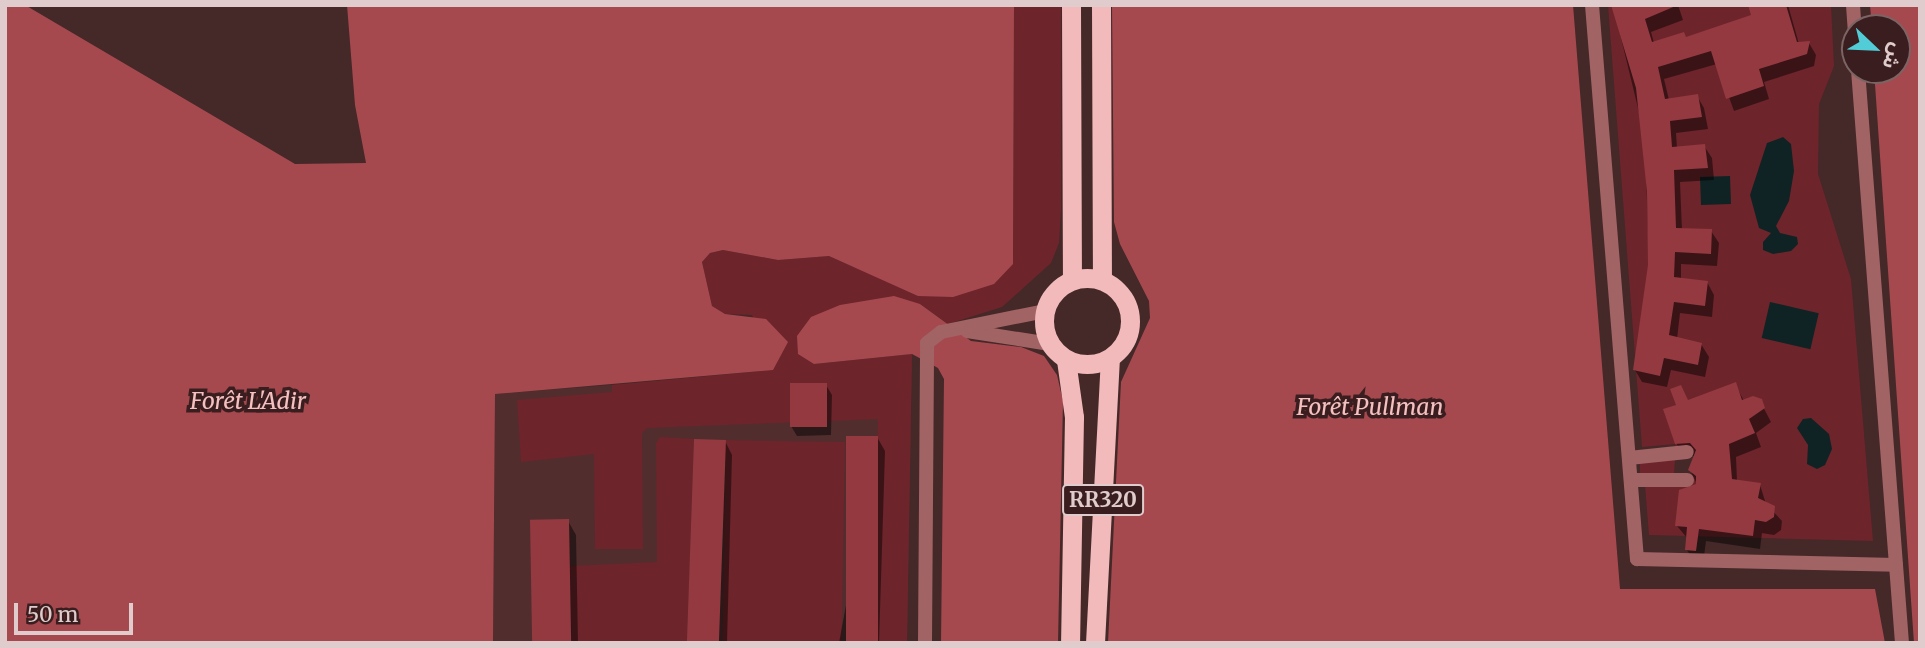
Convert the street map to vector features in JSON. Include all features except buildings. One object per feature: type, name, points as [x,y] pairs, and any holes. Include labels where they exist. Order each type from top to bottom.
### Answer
[{"type":"highway","points":[[1071,5],[1072,280]]},
{"type":"highway","points":[[1101,5],[1102,280],[1072,280],[1050,298],[1045,310],[1050,344],[1066,359],[1080,365],[1110,358]]},
{"type":"highway","name":"RR320","points":[[1095,643],[1110,358],[1126,340],[1131,316],[1116,288],[1102,280]]},
{"type":"highway","name":"RR320","points":[[1066,359],[1074,417],[1070,643]]},
{"type":"street","points":[[1592,5],[1637,559],[1896,565]]},
{"type":"street","points":[[1859,84],[1902,643]]},
{"type":"street","points":[[925,643],[928,343],[933,335],[1045,310]]},
{"type":"street","points":[[958,330],[1050,344]]},
{"type":"street","points":[[1629,458],[1682,453],[1683,479],[1631,480]]},
{"type":"shaded area","points":[[1014,5],[1061,5],[1061,209],[1059,243],[1051,263],[1002,307],[948,324],[920,304],[814,364],[912,354],[907,643],[872,643],[878,419],[647,428],[642,433],[643,549],[595,549],[594,454],[521,462],[517,400],[612,392],[612,385],[773,370],[752,315],[725,314],[712,306],[702,262],[710,253],[723,250],[778,260],[829,256],[856,268],[1013,264]]},
{"type":"shaded area","points":[[1608,5],[1831,5],[1834,66],[1819,104],[1818,174],[1851,279],[1873,541],[1649,535],[1645,485],[1698,474],[1696,453],[1677,451],[1675,444],[1642,447]]},
{"type":"shaded area","points":[[912,354],[907,643],[493,643],[495,394],[688,379]]},
{"type":"shaded area","points":[[660,437],[694,439],[687,643],[572,643],[570,566],[657,562],[656,443]]},
{"type":"shaded area","points":[[726,440],[845,442],[841,643],[722,643]]},
{"type":"shaded area","points":[[1675,460],[1674,474],[1640,474],[1640,462]]},
{"type":"green space","name":"Forêt L'Adir","points":[[5,5],[25,5],[295,164],[366,163],[355,105],[347,5],[1014,5],[1013,264],[994,284],[953,297],[918,296],[829,256],[778,260],[723,250],[710,253],[702,262],[712,306],[725,314],[766,319],[788,342],[773,370],[495,394],[493,643],[5,643]]},
{"type":"green space","name":"Forêt Pullman","points":[[1112,5],[1573,5],[1620,589],[1875,589],[1885,643],[1108,643],[1121,382],[1150,318],[1149,301],[1120,244],[1114,222]]},
{"type":"green space","points":[[1870,5],[1920,5],[1920,643],[1914,643],[1875,84],[1911,84],[1911,14],[1871,14]]},
{"type":"green space","points":[[894,296],[920,304],[971,341],[1021,347],[1044,356],[1057,375],[1063,401],[1058,643],[941,643],[944,379],[938,368],[912,354],[814,364],[798,354],[797,336],[811,317],[840,305]]},
{"type":"water","points":[[1783,137],[1791,144],[1794,171],[1789,201],[1776,226],[1780,233],[1797,237],[1798,244],[1791,251],[1773,254],[1763,250],[1763,242],[1771,233],[1759,228],[1750,195],[1767,143]]},
{"type":"water","points":[[1730,176],[1731,204],[1701,205],[1700,177]]},
{"type":"water","points":[[1770,302],[1819,313],[1810,349],[1762,338]]},
{"type":"water","points":[[1811,418],[1829,434],[1832,449],[1825,465],[1817,469],[1807,464],[1808,445],[1797,428],[1803,419]]}]
